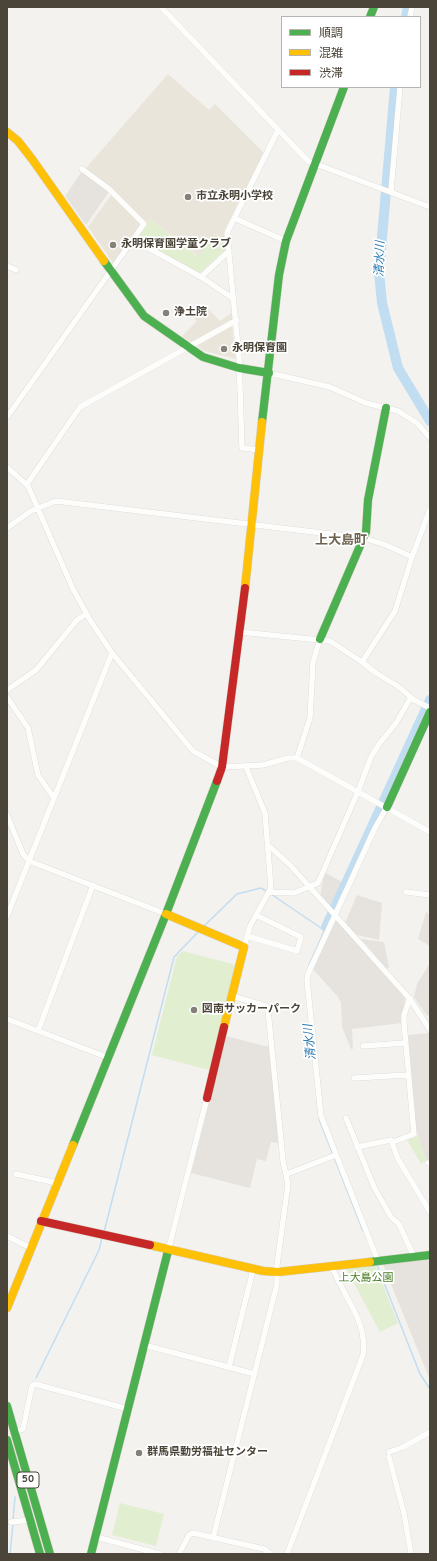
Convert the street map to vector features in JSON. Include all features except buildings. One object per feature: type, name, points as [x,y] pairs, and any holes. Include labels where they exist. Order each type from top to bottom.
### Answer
[{"type":"main road","points":[[7,1308],[166,914],[222,768],[253,524],[279,275],[286,241],[344,88]]},
{"type":"main road","points":[[7,132],[18,141],[144,316],[203,357],[239,368],[268,373]]},
{"type":"main road","points":[[320,639],[368,526],[368,500],[386,408]]},
{"type":"main road","points":[[384,806],[429,708]]},
{"type":"main road","points":[[166,914],[244,947],[206,1098]]},
{"type":"main road","points":[[42,1221],[253,1270],[278,1272],[430,1255]]},
{"type":"main road","points":[[91,1554],[168,1251]]},
{"type":"main road","name":"50","points":[[7,1406],[50,1554]]},
{"type":"main road","name":"50","points":[[7,1440],[40,1554]]},
{"type":"street","points":[[161,7],[308,161],[315,165],[391,191],[430,207]]},
{"type":"street","points":[[391,191],[400,88]]},
{"type":"street","points":[[260,450],[242,448],[236,320],[227,233],[278,130]]},
{"type":"street","points":[[7,417],[144,224],[109,189],[82,169]]},
{"type":"street","points":[[234,218],[286,241]]},
{"type":"street","points":[[135,237],[150,249],[201,277],[234,299]]},
{"type":"street","points":[[201,277],[229,250]]},
{"type":"street","points":[[7,266],[16,270]]},
{"type":"street","points":[[27,484],[80,407],[236,320]]},
{"type":"street","points":[[268,373],[330,387],[366,403],[398,411],[420,427],[430,438]]},
{"type":"street","points":[[7,467],[27,484],[73,589],[86,614],[112,653],[193,751],[222,768],[246,767],[297,758],[430,832]]},
{"type":"street","points":[[7,528],[38,507],[52,502],[63,502],[364,538],[382,543],[412,557]]},
{"type":"street","points":[[362,662],[393,615],[430,509]]},
{"type":"street","points":[[7,690],[36,670],[77,620],[86,614]]},
{"type":"street","points":[[240,632],[330,641],[376,673],[399,686],[411,697],[429,708]]},
{"type":"street","points":[[297,758],[310,718],[313,662],[320,639]]},
{"type":"street","points":[[7,916],[112,653]]},
{"type":"street","points":[[7,697],[28,728],[38,775],[54,798]]},
{"type":"street","points":[[270,892],[289,894],[315,886],[321,879],[375,749],[396,723],[411,697]]},
{"type":"street","points":[[244,947],[256,915],[270,892],[271,877],[265,813],[246,767]]},
{"type":"street","points":[[378,1261],[320,1113],[307,980],[308,974],[334,914],[384,806]]},
{"type":"street","points":[[7,815],[23,854],[29,861],[166,914]]},
{"type":"street","points":[[268,845],[309,887],[410,997],[430,1030]]},
{"type":"street","points":[[38,1031],[93,885]]},
{"type":"street","points":[[406,892],[430,895]]},
{"type":"street","points":[[247,936],[297,951],[301,937],[256,915]]},
{"type":"street","points":[[213,1538],[278,1284],[277,1265],[288,1184],[284,1164],[268,1010],[266,1006],[232,996]]},
{"type":"street","points":[[357,1147],[386,1140],[391,1140],[393,1142],[414,1134],[405,1043],[404,1015],[410,997]]},
{"type":"street","points":[[7,1019],[108,1058]]},
{"type":"street","points":[[363,1046],[405,1043]]},
{"type":"street","points":[[354,1078],[408,1075]]},
{"type":"street","points":[[168,1251],[206,1098]]},
{"type":"street","points":[[346,1118],[374,1186],[392,1217],[399,1224],[414,1257]]},
{"type":"street","points":[[393,1142],[396,1156],[430,1212]]},
{"type":"street","points":[[287,1174],[336,1155]]},
{"type":"street","points":[[16,1174],[57,1183]]},
{"type":"street","points":[[7,1236],[31,1248]]},
{"type":"street","points":[[287,1554],[363,1355],[363,1338],[359,1321],[332,1266]]},
{"type":"street","points":[[229,1367],[253,1270]]},
{"type":"street","points":[[144,1345],[255,1374]]},
{"type":"street","points":[[14,1432],[21,1431],[24,1427],[32,1386],[35,1384],[128,1409]]},
{"type":"street","points":[[411,1554],[404,1513],[389,1454],[430,1432]]},
{"type":"street","points":[[11,1522],[30,1520],[41,1524]]},
{"type":"street","points":[[179,1554],[191,1534],[264,1549],[271,1554]]},
{"type":"street","points":[[96,1537],[160,1554]]},
{"type":"shaded area","points":[[168,74],[209,110],[215,104],[264,153],[225,229],[224,239],[215,234],[199,257],[150,219],[147,223],[111,188],[85,169]]},
{"type":"shaded area","points":[[82,171],[109,192],[86,225],[65,196]]},
{"type":"shaded area","name":"永明保育園学童クラブ","points":[[112,194],[141,223],[113,263],[88,227]]},
{"type":"shaded area","points":[[204,304],[220,321],[233,312],[234,319],[192,343],[182,336],[197,321],[191,315]]},
{"type":"shaded area","points":[[232,326],[236,359],[204,351],[198,347],[198,345]]},
{"type":"shaded area","points":[[326,873],[344,883],[333,909],[320,896]]},
{"type":"shaded area","points":[[357,895],[382,903],[379,940],[357,935],[345,923]]},
{"type":"shaded area","points":[[426,912],[430,915],[430,946],[418,939]]},
{"type":"shaded area","points":[[335,919],[405,998],[402,1023],[352,1029],[353,1049],[351,1049],[342,1027],[341,1003],[338,997],[312,968]]},
{"type":"shaded area","points":[[361,939],[384,942],[389,967],[387,969]]},
{"type":"shaded area","points":[[430,963],[430,1014],[427,1016],[414,997],[417,984]]},
{"type":"shaded area","points":[[429,1033],[430,1160],[426,1161],[416,1129],[408,1035]]},
{"type":"shaded area","points":[[226,1036],[269,1047],[279,1143],[271,1142],[266,1161],[257,1159],[250,1188],[191,1173]]},
{"type":"shaded area","points":[[430,1256],[430,1380],[382,1262]]},
{"type":"green space","points":[[150,219],[198,257],[215,234],[224,239],[226,249],[199,274],[152,249],[138,237]]},
{"type":"green space","name":"図南サッカーパーク","points":[[183,951],[236,965],[209,1070],[152,1055],[177,956]]},
{"type":"green space","points":[[418,1136],[426,1161],[421,1164],[407,1140]]},
{"type":"green space","name":"上大島公園","points":[[375,1265],[398,1323],[380,1332],[346,1268]]},
{"type":"green space","points":[[120,1503],[164,1514],[156,1546],[112,1535]]},
{"type":"waterway","name":"清水川","points":[[406,16],[408,7]]},
{"type":"waterway","name":"清水川","points":[[395,88],[379,272],[382,303],[398,368],[430,421]]},
{"type":"waterway","name":"清水川","points":[[326,927],[430,700]]},
{"type":"waterway","points":[[203,927],[237,894],[261,888],[268,892]]},
{"type":"waterway","points":[[271,894],[321,928],[326,927]]},
{"type":"waterway","name":"清水川","points":[[309,965],[326,927]]},
{"type":"waterway","points":[[104,1232],[174,957],[199,931]]},
{"type":"waterway","name":"清水川","points":[[319,1119],[363,1231]]},
{"type":"waterway","points":[[36,1378],[99,1250],[102,1238]]},
{"type":"waterway","name":"清水川","points":[[377,1265],[420,1374],[430,1389]]},
{"type":"waterway","points":[[13,1520],[15,1497]]},
{"type":"waterway","points":[[10,1554],[13,1524]]},
{"type":"traffic: fast","points":[[370,16],[374,7]]},
{"type":"traffic: fast","points":[[262,422],[279,275],[286,241],[344,88]]},
{"type":"traffic: fast","points":[[104,261],[144,316],[203,357],[239,368],[269,373]]},
{"type":"traffic: fast","points":[[320,639],[366,532],[368,500],[386,408]]},
{"type":"traffic: fast","points":[[387,807],[430,712]]},
{"type":"traffic: fast","points":[[73,1145],[166,914],[217,781]]},
{"type":"traffic: fast","points":[[91,1554],[168,1251]]},
{"type":"traffic: fast","points":[[370,1262],[430,1255]]},
{"type":"traffic: fast","points":[[7,1406],[50,1554]]},
{"type":"traffic: fast","points":[[7,1440],[40,1554]]},
{"type":"traffic: slow","points":[[7,132],[18,141],[32,159],[104,261]]},
{"type":"traffic: slow","points":[[245,588],[262,422]]},
{"type":"traffic: slow","points":[[166,914],[244,947],[224,1027]]},
{"type":"traffic: slow","points":[[7,1308],[73,1145]]},
{"type":"traffic: slow","points":[[150,1245],[263,1271],[278,1272],[370,1262]]},
{"type":"traffic: jam","points":[[217,781],[222,767],[245,588]]},
{"type":"traffic: jam","points":[[207,1098],[224,1027]]},
{"type":"traffic: jam","points":[[41,1221],[150,1245]]},
{"type":"place","name":"市立永明小学校","points":[[188,197]]},
{"type":"place","name":"永明保育園学童クラブ","points":[[113,245]]},
{"type":"place","name":"浄土院","points":[[166,313]]},
{"type":"place","name":"永明保育園","points":[[224,349]]},
{"type":"place","name":"図南サッカーパーク","points":[[194,1010]]},
{"type":"place","name":"群馬県勤労福祉センター","points":[[139,1453]]},
{"type":"district","name":"上大島町","points":[[341,541]]}]
